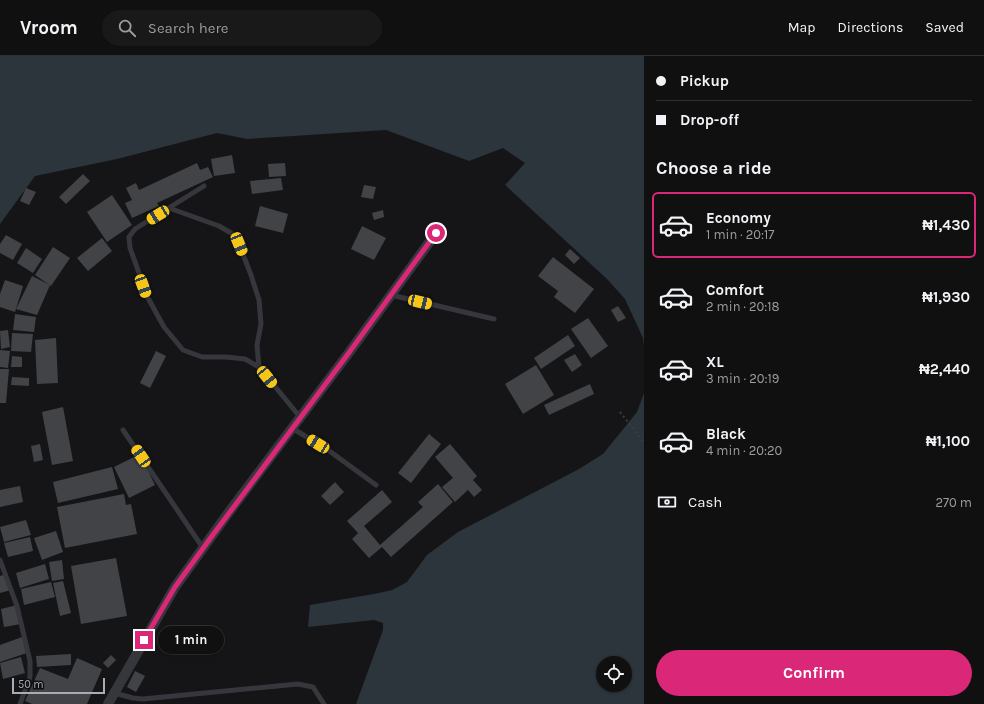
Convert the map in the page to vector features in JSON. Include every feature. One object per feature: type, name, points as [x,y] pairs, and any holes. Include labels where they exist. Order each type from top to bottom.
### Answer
[{"type":"street","points":[[108,704],[175,587],[436,233]]},
{"type":"lane","points":[[204,186],[136,229],[129,238],[130,248],[148,298],[164,327],[183,350],[202,357],[245,359],[259,367],[300,417]]},
{"type":"lane","points":[[170,208],[219,226],[231,233],[239,244],[259,300],[261,324],[257,345],[259,367]]},
{"type":"lane","points":[[391,295],[494,319]]},
{"type":"lane","points":[[292,428],[328,450],[376,485]]},
{"type":"lane","points":[[123,430],[203,548]]},
{"type":"lane","points":[[0,560],[17,606],[30,661],[30,677],[20,704]]},
{"type":"lane","points":[[113,693],[143,699],[298,684],[313,687],[324,704]]},
{"type":"path","points":[[620,412],[644,442]]},
{"type":"shaded area","points":[[0,56],[644,56],[644,347],[643,338],[625,299],[607,279],[505,185],[525,163],[503,148],[469,161],[386,130],[247,139],[217,133],[117,159],[35,176],[0,224]]},
{"type":"shaded area","points":[[644,393],[644,704],[356,704],[383,630],[383,623],[374,620],[308,627],[310,605],[392,590],[407,582],[427,555],[458,532],[579,469],[603,454],[637,412]]},
{"type":"building","points":[[232,155],[235,173],[214,176],[211,159]]},
{"type":"building","points":[[197,163],[200,170],[208,167],[213,177],[157,203],[159,206],[132,218],[125,203],[132,200],[126,188],[136,183],[139,190]]},
{"type":"building","points":[[285,163],[286,176],[269,177],[268,164]]},
{"type":"building","points":[[83,174],[90,181],[66,204],[59,197]]},
{"type":"building","points":[[281,178],[283,190],[252,194],[250,181]]},
{"type":"building","points":[[364,185],[376,187],[373,199],[361,197]]},
{"type":"building","points":[[26,188],[36,192],[29,205],[20,201]]},
{"type":"building","points":[[112,195],[132,225],[107,242],[87,212]]},
{"type":"building","points":[[260,206],[288,214],[283,233],[255,226]]},
{"type":"building","points":[[383,210],[384,217],[374,220],[372,213]]},
{"type":"building","points":[[362,226],[386,238],[374,260],[351,249]]},
{"type":"building","points":[[6,235],[22,244],[13,260],[0,253],[0,244]]},
{"type":"building","points":[[102,238],[112,251],[88,271],[77,258]]},
{"type":"building","points":[[53,247],[70,258],[51,286],[35,275]]},
{"type":"building","points":[[26,248],[42,259],[33,273],[17,263]]},
{"type":"building","points":[[570,249],[580,258],[574,264],[565,255]]},
{"type":"building","points":[[553,257],[594,289],[575,313],[554,297],[558,291],[538,276]]},
{"type":"building","points":[[32,276],[50,285],[37,315],[16,309]]},
{"type":"building","points":[[5,280],[23,286],[15,312],[0,307],[0,294]]},
{"type":"building","points":[[618,306],[626,318],[618,322],[611,310]]},
{"type":"building","points":[[15,314],[36,317],[34,332],[13,330]]},
{"type":"building","points":[[588,318],[608,346],[591,358],[571,329]]},
{"type":"building","points":[[8,330],[10,347],[1,349],[0,331]]},
{"type":"building","points":[[12,333],[33,334],[31,352],[11,351]]},
{"type":"building","points":[[568,335],[575,346],[541,369],[534,358]]},
{"type":"building","points":[[56,338],[58,383],[37,384],[35,340]]},
{"type":"building","points":[[0,350],[10,351],[8,368],[0,367]]},
{"type":"building","points":[[156,351],[166,356],[150,388],[140,383]]},
{"type":"building","points":[[575,354],[582,365],[572,372],[564,360]]},
{"type":"building","points":[[12,356],[22,357],[22,367],[11,367]]},
{"type":"building","points":[[536,365],[554,395],[523,414],[505,384]]},
{"type":"building","points":[[0,369],[9,369],[6,403],[0,403]]},
{"type":"building","points":[[12,377],[29,378],[29,386],[11,385]]},
{"type":"building","points":[[590,384],[594,394],[549,415],[544,405]]},
{"type":"building","points":[[63,407],[73,461],[52,465],[42,412]]},
{"type":"building","points":[[429,434],[441,444],[411,483],[398,473]]},
{"type":"building","points":[[40,444],[43,460],[34,462],[31,446]]},
{"type":"building","points":[[450,444],[477,476],[473,480],[482,490],[474,497],[468,490],[455,502],[442,487],[453,478],[435,457]]},
{"type":"building","points":[[140,454],[155,485],[129,498],[114,467]]},
{"type":"building","points":[[112,467],[118,489],[58,503],[53,482]]},
{"type":"building","points":[[335,482],[344,492],[330,505],[321,496]]},
{"type":"building","points":[[438,484],[453,502],[391,557],[382,547],[369,558],[352,539],[358,533],[347,521],[382,490],[392,502],[364,526],[380,545],[423,507],[418,502]]},
{"type":"building","points":[[20,486],[23,502],[0,507],[0,490]]},
{"type":"building","points":[[124,494],[126,505],[131,504],[137,534],[65,548],[57,507]]},
{"type":"building","points":[[26,520],[31,535],[4,542],[0,527]]},
{"type":"building","points":[[56,531],[63,552],[42,560],[34,538]]},
{"type":"building","points":[[30,537],[33,551],[8,557],[4,543]]},
{"type":"building","points":[[116,558],[127,616],[81,624],[71,566]]},
{"type":"building","points":[[62,560],[64,579],[52,581],[49,562]]},
{"type":"building","points":[[45,564],[49,579],[20,588],[16,573]]},
{"type":"building","points":[[6,574],[11,590],[0,593],[0,576]]},
{"type":"building","points":[[63,581],[71,613],[60,616],[53,583]]},
{"type":"building","points":[[51,582],[55,597],[24,605],[21,589]]},
{"type":"building","points":[[17,605],[21,624],[4,627],[1,609]]},
{"type":"building","points":[[22,637],[27,653],[0,662],[0,645]]},
{"type":"building","points":[[71,654],[71,665],[37,667],[36,656]]},
{"type":"building","points":[[111,655],[116,660],[108,668],[103,663]]},
{"type":"building","points":[[21,657],[25,673],[3,679],[0,663]]},
{"type":"building","points":[[77,658],[102,669],[87,704],[32,704],[25,701],[40,668],[68,679]]},
{"type":"building","points":[[135,671],[145,676],[136,692],[127,687]]},
{"type":"route","points":[[144,640],[175,587],[436,233]]}]
